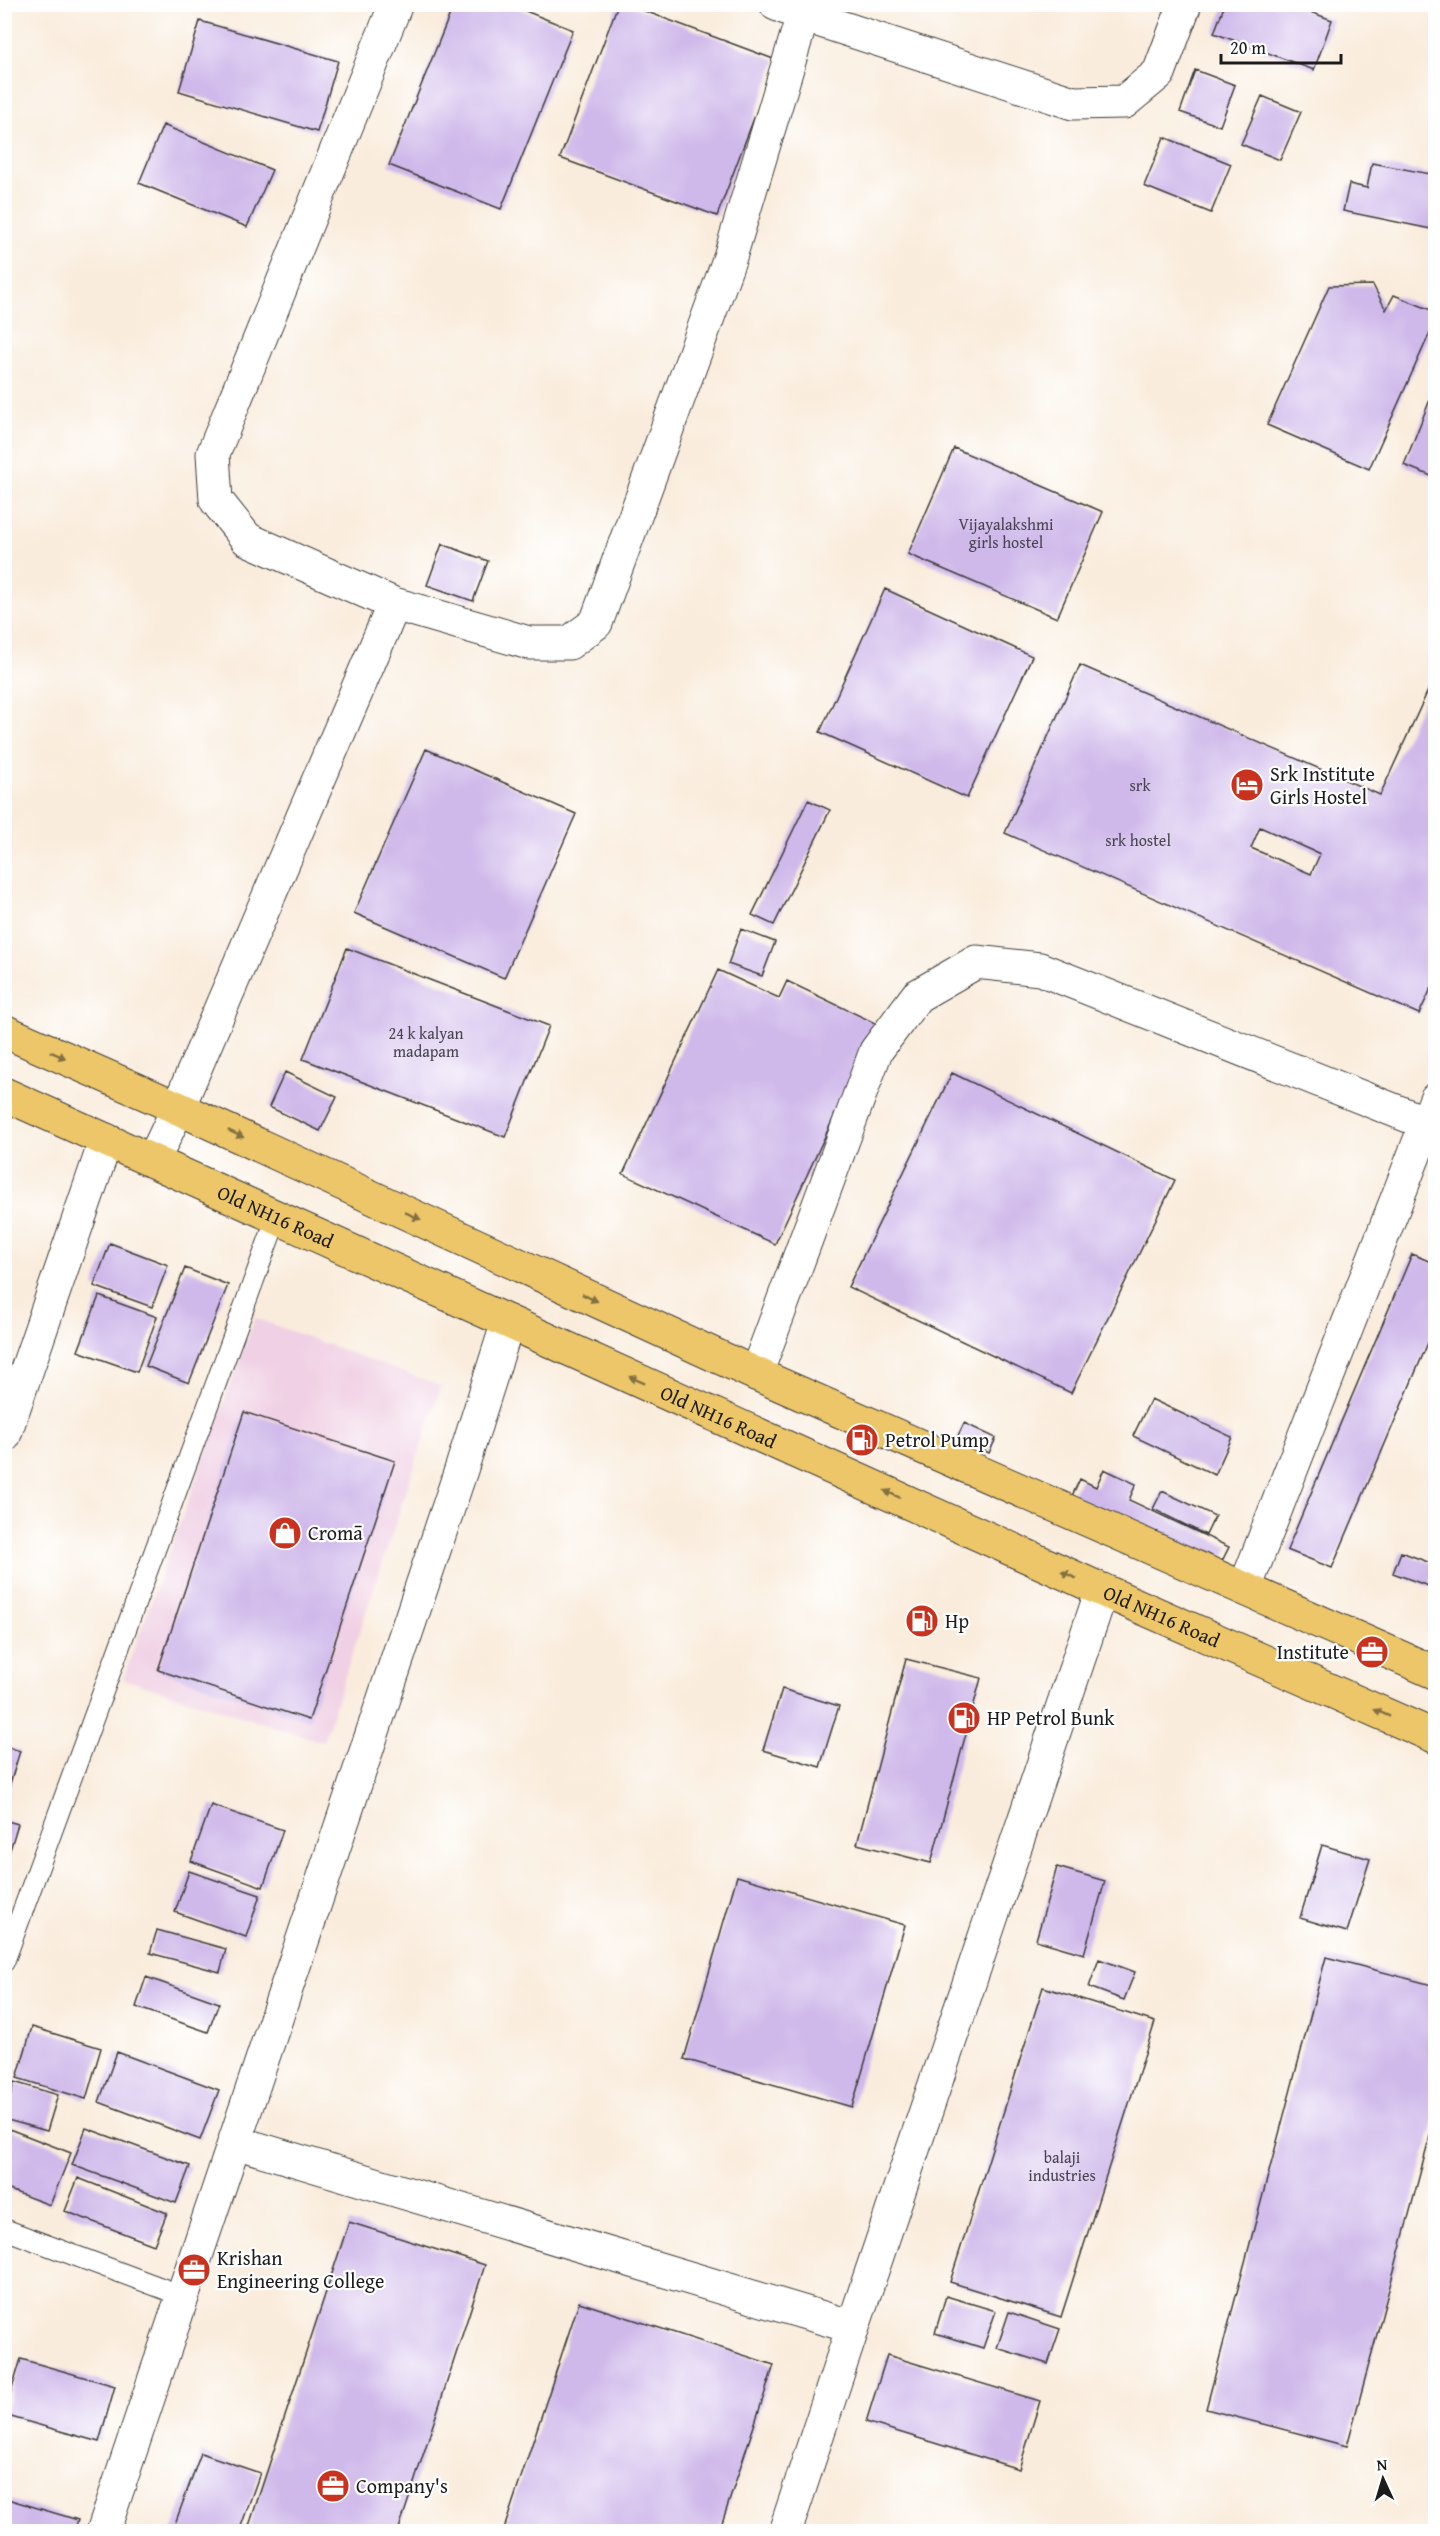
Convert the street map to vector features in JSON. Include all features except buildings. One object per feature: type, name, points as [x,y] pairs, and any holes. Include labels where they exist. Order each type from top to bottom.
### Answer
[{"type":"main road","points":[[4,1031],[178,1108],[756,1374],[1436,1673]]},
{"type":"main road","name":"Old NH16 Road","points":[[4,1095],[1102,1590],[1436,1737]]},
{"type":"street","points":[[396,4],[213,454],[216,500],[248,539],[394,604],[529,643],[569,642],[596,623],[730,257],[790,10],[1073,103],[1124,102],[1159,73],[1185,4]]},
{"type":"street","points":[[153,1161],[178,1108],[394,604]]},
{"type":"street","points":[[756,1374],[876,1051],[917,996],[976,962],[1040,969],[1431,1111],[1245,1588]]},
{"type":"street","points":[[4,1436],[106,1140]]},
{"type":"street","points":[[103,2532],[462,1467],[508,1322]]},
{"type":"street","points":[[785,2532],[1102,1590]]},
{"type":"street","points":[[235,2142],[853,2327]]},
{"type":"lane","points":[[4,1962],[277,1217]]},
{"type":"lane","points":[[4,2229],[183,2296]]},
{"type":"shaded area","name":"Cromā","points":[[255,1318],[441,1386],[323,1742],[123,1679]]},
{"type":"place","name":"Srk Institute Girls Hostel","points":[[1247,785]]},
{"type":"place","name":"Petrol Pump","points":[[862,1440]]},
{"type":"place","name":"Cromā","points":[[285,1533]]},
{"type":"place","name":"Hp","points":[[922,1621]]},
{"type":"place","name":"Institute","points":[[1372,1652]]},
{"type":"place","name":"HP Petrol Bunk","points":[[964,1718]]},
{"type":"place","name":"Krishan Engineering College","points":[[194,2270]]},
{"type":"place","name":"Company's","points":[[333,2486]]}]
